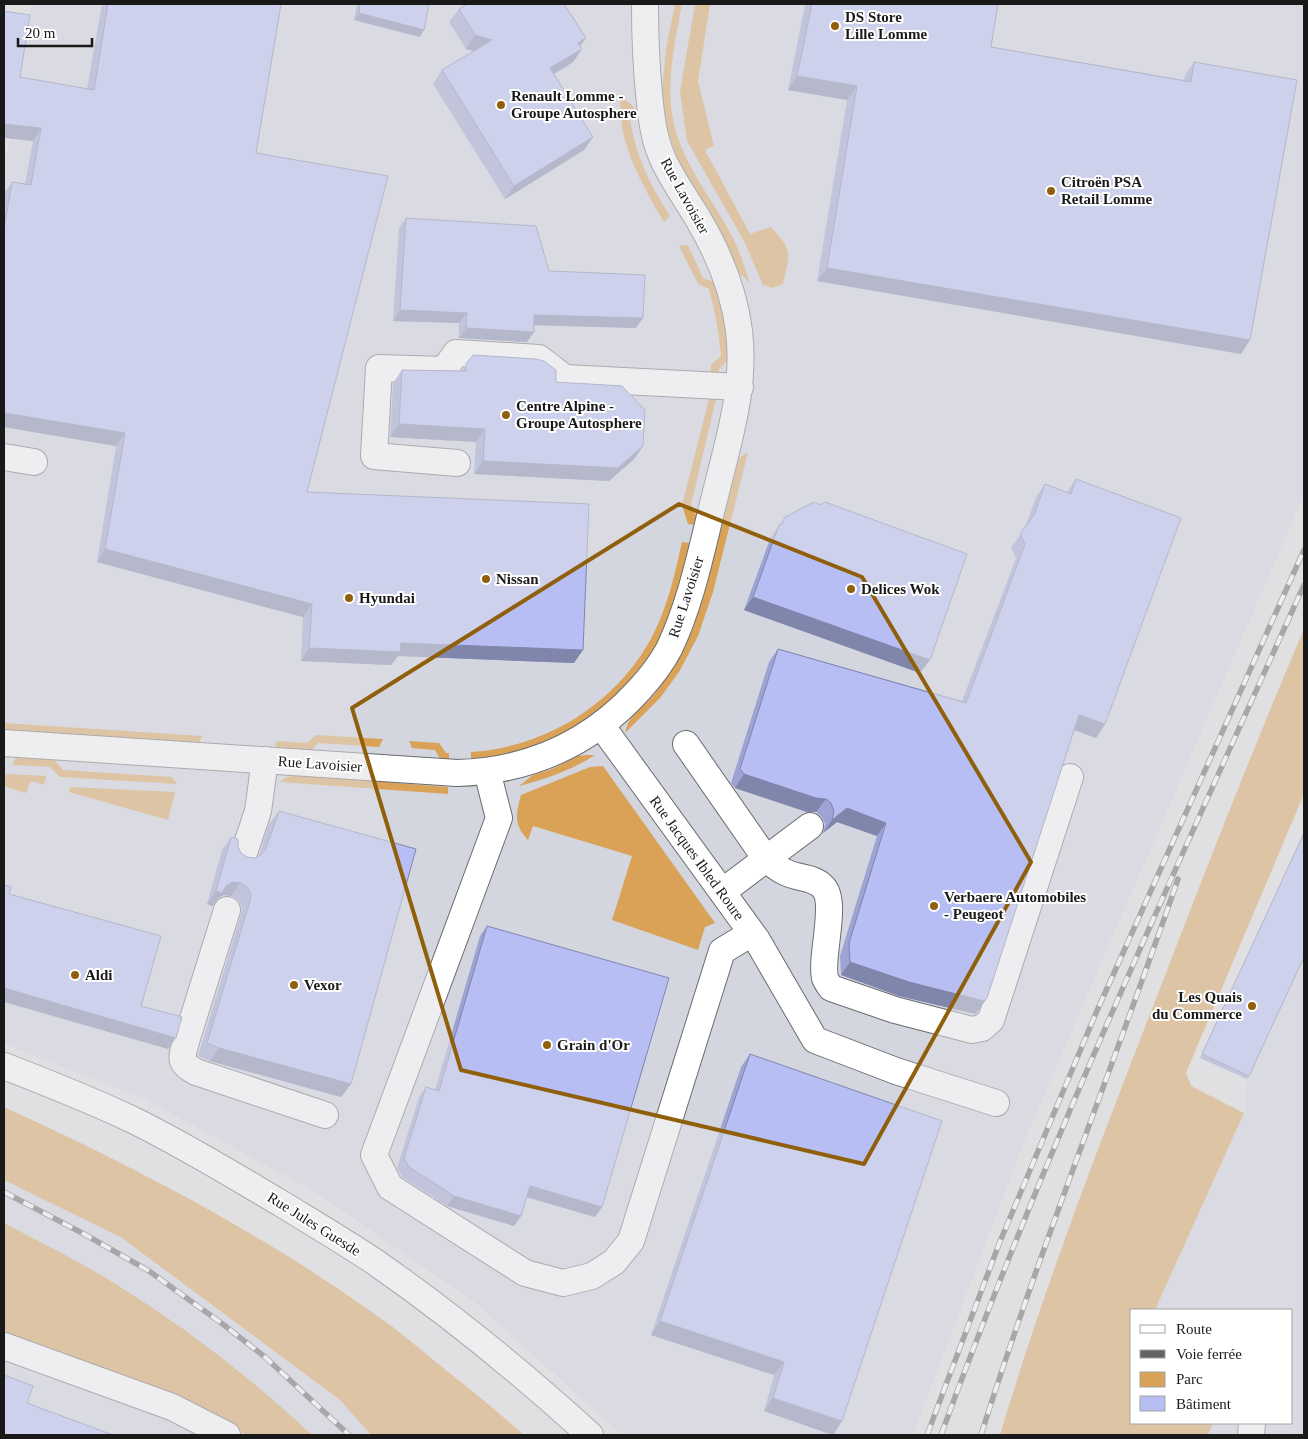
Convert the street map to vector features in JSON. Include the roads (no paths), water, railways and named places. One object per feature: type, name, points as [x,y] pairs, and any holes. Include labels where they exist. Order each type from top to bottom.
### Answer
[{"type":"street","name":"Rue Lavoisier","points":[[4,742],[457,773],[487,771],[520,764],[557,752],[601,725],[616,713],[644,684],[667,652],[676,634],[688,600],[734,419],[740,387],[739,332],[730,286],[716,251],[677,186],[662,156],[652,126],[646,54],[645,4]]},
{"type":"street","name":"Rue Lavoisier","points":[[650,97],[652,65],[663,4]]},
{"type":"street","points":[[457,463],[374,456],[379,368],[444,370],[456,353],[539,358],[564,378],[740,387]]},
{"type":"street","points":[[4,457],[34,462]]},
{"type":"street","name":"Rue Jacques Ibled Roure","points":[[601,725],[752,933],[815,1040],[896,1071],[996,1103]]},
{"type":"street","points":[[686,744],[766,859],[784,872],[800,878],[817,880],[826,889],[830,909],[824,964],[825,979],[831,988],[905,1012],[972,1030],[982,1028],[991,1020],[1070,777]]},
{"type":"street","points":[[243,856],[258,812],[265,760]]},
{"type":"street","points":[[487,771],[499,818],[374,1155],[390,1187],[525,1273],[563,1283],[592,1276],[614,1262],[631,1241],[722,951],[752,933]]},
{"type":"street","points":[[722,892],[810,826]]},
{"type":"street","points":[[227,910],[187,1038],[182,1058],[185,1066],[196,1072],[325,1115]]},
{"type":"street","name":"Rue Jules Guesde","points":[[4,1066],[104,1107],[155,1132],[236,1176],[341,1241],[374,1262],[481,1341],[532,1383],[590,1435]]},
{"type":"street","points":[[4,1346],[172,1407],[227,1435]]},
{"type":"railway","points":[[927,1435],[999,1244],[1096,1013],[1304,550]]},
{"type":"railway","points":[[941,1435],[982,1327],[1069,1113],[1161,901],[1304,585]]},
{"type":"railway","points":[[981,1435],[1052,1226],[1178,879]]},
{"type":"railway","points":[[4,1192],[149,1271],[265,1357],[349,1435]]},
{"type":"place","name":"DS Store Lille Lomme","points":[[835,26]]},
{"type":"place","name":"Renault Lomme - Groupe Autosphere","points":[[501,105]]},
{"type":"place","name":"Citroën PSA Retail Lomme","points":[[1051,191]]},
{"type":"place","name":"Centre Alpine - Groupe Autosphere","points":[[506,415]]},
{"type":"place","name":"Nissan","points":[[486,579]]},
{"type":"place","name":"Delices Wok","points":[[851,589]]},
{"type":"place","name":"Hyundai","points":[[349,598]]},
{"type":"place","name":"Verbaere Automobiles - Peugeot","points":[[934,906]]},
{"type":"place","name":"Aldi","points":[[75,975]]},
{"type":"place","name":"Vexor","points":[[294,985]]},
{"type":"place","name":"Les Quais du Commerce","points":[[1252,1006]]},
{"type":"place","name":"Grain d'Or","points":[[547,1045]]}]
